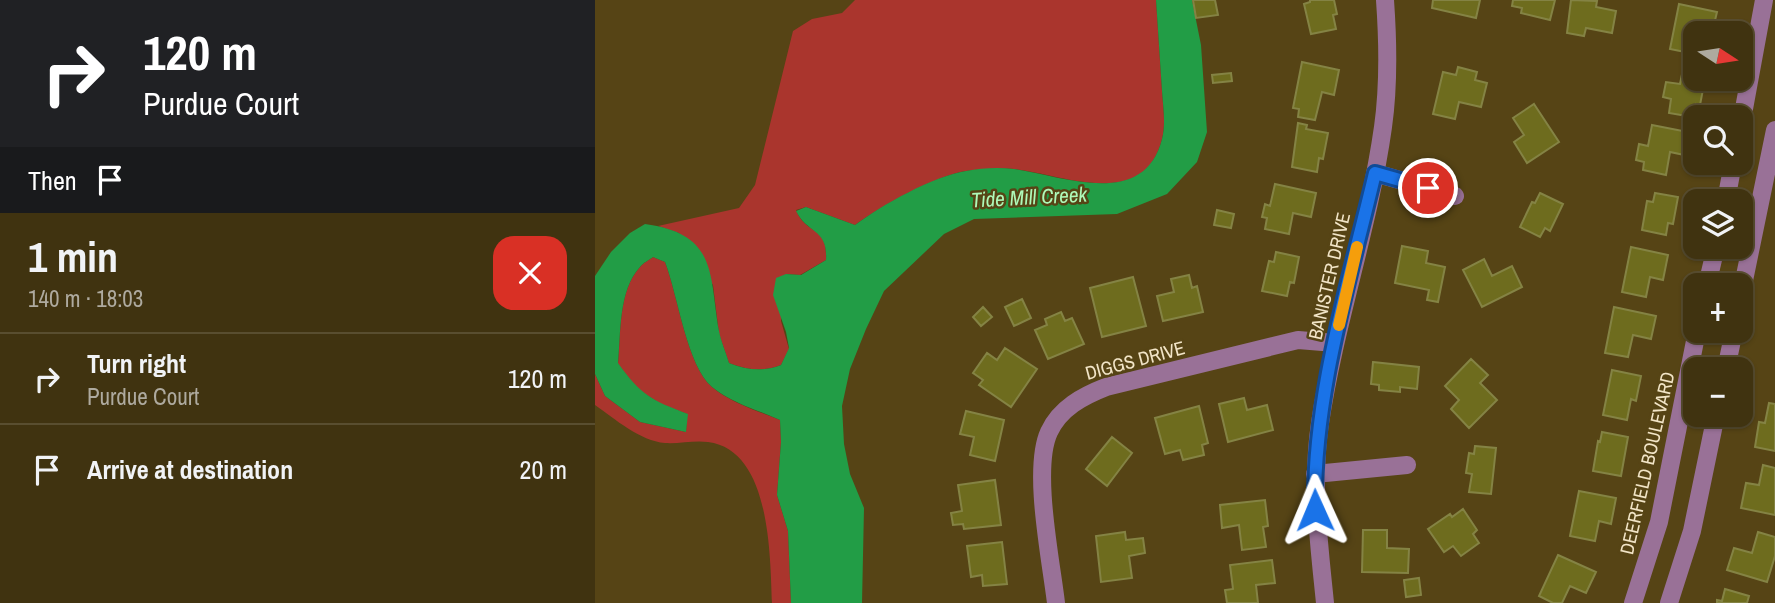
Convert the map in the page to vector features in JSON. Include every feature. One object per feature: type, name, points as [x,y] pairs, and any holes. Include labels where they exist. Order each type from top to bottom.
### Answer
[{"type":"street","name":"BANISTER DRIVE","points":[[1325,603],[1315,510],[1319,424],[1383,126],[1388,40],[1385,0]]},
{"type":"street","points":[[1745,105],[1764,0]]},
{"type":"street","points":[[1746,273],[1775,130]]},
{"type":"street","points":[[1375,173],[1455,196]]},
{"type":"street","name":"DIGGS DRIVE","points":[[1056,603],[1041,481],[1043,454],[1049,431],[1065,410],[1084,395],[1170,371],[1298,340],[1335,343]]},
{"type":"street","name":"DEERFIELD BOULEVARD","points":[[1633,603],[1659,522],[1695,343]]},
{"type":"street","points":[[1669,603],[1692,531],[1714,427]]},
{"type":"street","points":[[1315,474],[1407,465]]},
{"type":"shaded area","points":[[855,0],[1156,0],[1164,115],[1162,139],[1152,161],[1138,175],[1120,182],[1077,181],[1014,169],[977,170],[954,174],[924,185],[855,225],[806,207],[796,210],[805,224],[824,241],[826,260],[800,275],[786,274],[781,321],[789,349],[781,365],[774,367],[749,369],[729,363],[719,334],[713,285],[679,233],[658,226],[739,208],[755,185],[793,31],[812,19],[842,13]]},
{"type":"shaded area","points":[[653,257],[665,262],[684,329],[703,377],[728,398],[780,420],[777,495],[788,531],[791,603],[772,603],[770,559],[763,508],[755,484],[744,464],[729,449],[708,442],[665,443],[646,438],[595,405],[595,374],[605,396],[640,422],[686,432],[687,414],[661,404],[637,389],[618,364],[624,300],[633,277],[644,263]]},
{"type":"water","name":"Tide Mill Creek","points":[[1156,0],[1192,0],[1201,45],[1207,132],[1197,162],[1167,194],[1117,214],[974,219],[944,234],[884,291],[850,369],[842,406],[844,444],[850,474],[864,508],[862,603],[791,603],[788,531],[777,495],[780,420],[728,398],[703,377],[684,329],[665,262],[653,257],[640,267],[633,277],[624,300],[618,363],[641,390],[665,405],[688,414],[686,432],[640,422],[605,396],[595,374],[595,276],[611,252],[630,233],[645,224],[669,229],[686,237],[698,247],[706,260],[720,335],[729,363],[755,369],[781,365],[789,348],[773,295],[776,278],[786,274],[801,275],[826,260],[824,242],[796,211],[806,207],[855,225],[908,192],[953,174],[990,168],[1008,168],[1099,183],[1120,182],[1138,175],[1152,161],[1163,133]]},
{"type":"building","points":[[1193,0],[1215,0],[1218,15],[1196,18]]},
{"type":"building","points":[[1310,0],[1334,0],[1336,29],[1311,34],[1304,4]]},
{"type":"building","points":[[1433,0],[1480,0],[1476,18],[1432,8]]},
{"type":"building","points":[[1513,0],[1555,0],[1550,20],[1521,13],[1522,8],[1512,6]]},
{"type":"building","points":[[1571,0],[1597,1],[1596,7],[1616,11],[1612,33],[1586,28],[1584,36],[1567,33]]},
{"type":"building","points":[[1679,4],[1717,12],[1715,21],[1683,21],[1683,52],[1670,49]]},
{"type":"building","points":[[1302,62],[1339,70],[1334,95],[1322,92],[1315,120],[1298,117],[1299,109],[1293,108]]},
{"type":"building","points":[[1458,67],[1477,72],[1475,80],[1487,83],[1481,107],[1459,102],[1455,119],[1433,114],[1443,72],[1456,75]]},
{"type":"building","points":[[1231,73],[1232,81],[1213,83],[1212,75]]},
{"type":"building","points":[[1683,74],[1683,91],[1703,91],[1700,105],[1683,105],[1683,115],[1669,113],[1671,99],[1663,97],[1666,82],[1680,84]]},
{"type":"building","points":[[1534,104],[1559,142],[1527,163],[1514,142],[1524,135],[1513,118]]},
{"type":"building","points":[[1298,123],[1307,125],[1306,129],[1328,133],[1323,159],[1319,158],[1317,172],[1292,167]]},
{"type":"building","points":[[1652,125],[1683,131],[1683,155],[1670,152],[1666,175],[1643,170],[1644,162],[1636,160],[1639,144],[1648,146]]},
{"type":"building","points":[[1275,184],[1316,193],[1311,217],[1293,213],[1289,234],[1265,229],[1267,218],[1262,217],[1265,204],[1270,206]]},
{"type":"building","points":[[1540,193],[1563,204],[1550,231],[1545,228],[1540,237],[1520,227],[1532,202],[1535,203]]},
{"type":"building","points":[[1655,193],[1678,197],[1673,224],[1668,223],[1666,235],[1642,230],[1647,201],[1653,202]]},
{"type":"building","points":[[1217,210],[1234,214],[1231,228],[1214,225]]},
{"type":"building","points":[[1402,246],[1428,251],[1426,263],[1445,267],[1438,302],[1427,300],[1429,290],[1395,283]]},
{"type":"building","points":[[1631,247],[1668,255],[1663,280],[1650,277],[1646,297],[1622,292]]},
{"type":"building","points":[[1276,252],[1299,257],[1294,283],[1290,282],[1287,296],[1262,291],[1269,261],[1274,262]]},
{"type":"building","points":[[1484,259],[1492,276],[1512,266],[1522,287],[1482,307],[1463,270]]},
{"type":"building","points":[[1189,275],[1192,288],[1197,286],[1203,312],[1163,321],[1157,296],[1174,292],[1171,279]]},
{"type":"building","points":[[1133,277],[1146,326],[1102,337],[1090,288]]},
{"type":"building","points":[[1022,299],[1031,318],[1014,326],[1005,307]]},
{"type":"building","points":[[983,307],[992,317],[981,326],[973,317]]},
{"type":"building","points":[[1614,307],[1656,316],[1651,339],[1633,335],[1628,357],[1605,353]]},
{"type":"building","points":[[1061,312],[1065,321],[1072,318],[1084,344],[1048,359],[1035,330],[1047,325],[1045,319]]},
{"type":"building","points":[[1005,348],[1037,369],[1011,407],[979,385],[983,380],[973,373],[987,353],[997,360]]},
{"type":"building","points":[[1471,359],[1488,375],[1480,383],[1497,400],[1469,428],[1451,409],[1459,400],[1445,386]]},
{"type":"building","points":[[1373,362],[1419,367],[1417,389],[1400,387],[1400,392],[1379,390],[1379,385],[1371,384]]},
{"type":"building","points":[[1612,370],[1641,376],[1636,401],[1631,399],[1627,420],[1603,415]]},
{"type":"building","points":[[1244,398],[1247,410],[1267,405],[1273,430],[1228,442],[1219,404]]},
{"type":"building","points":[[1769,403],[1775,404],[1775,451],[1755,447],[1759,422],[1765,423]]},
{"type":"building","points":[[1199,406],[1208,443],[1202,445],[1204,455],[1183,460],[1180,450],[1165,454],[1155,418]]},
{"type":"building","points":[[966,411],[1004,420],[995,461],[970,455],[974,437],[960,434]]},
{"type":"building","points":[[1602,432],[1628,437],[1621,476],[1593,471]]},
{"type":"building","points":[[1112,437],[1132,453],[1107,486],[1086,469]]},
{"type":"building","points":[[1475,446],[1496,448],[1491,494],[1469,492],[1472,474],[1466,473],[1469,453],[1474,454]]},
{"type":"building","points":[[1763,465],[1775,468],[1775,515],[1741,508],[1746,483],[1759,485]]},
{"type":"building","points":[[995,480],[1001,525],[964,529],[963,524],[953,525],[951,513],[962,511],[958,485]]},
{"type":"building","points":[[1579,491],[1616,498],[1611,524],[1599,521],[1595,541],[1570,536]]},
{"type":"building","points":[[1265,500],[1268,526],[1263,527],[1266,547],[1242,550],[1239,525],[1222,528],[1220,505]]},
{"type":"building","points":[[1463,509],[1477,530],[1473,534],[1479,543],[1461,556],[1453,546],[1444,552],[1428,529],[1450,514],[1452,517]]},
{"type":"building","points":[[1363,530],[1387,530],[1387,548],[1409,549],[1408,573],[1362,572]]},
{"type":"building","points":[[1125,532],[1126,540],[1143,538],[1145,553],[1129,556],[1132,578],[1101,582],[1096,536]]},
{"type":"building","points":[[1758,532],[1775,537],[1775,556],[1767,582],[1727,570],[1734,548],[1752,553]]},
{"type":"building","points":[[1002,542],[1007,584],[983,586],[982,575],[971,577],[967,546]]},
{"type":"building","points":[[1558,555],[1596,572],[1586,593],[1570,586],[1562,603],[1553,603],[1539,596]]},
{"type":"building","points":[[1272,560],[1275,583],[1256,585],[1258,603],[1227,603],[1225,590],[1233,589],[1230,565]]},
{"type":"building","points":[[1419,578],[1421,595],[1406,597],[1404,580]]},
{"type":"building","points":[[1725,589],[1749,596],[1747,603],[1717,603],[1717,600],[1722,601]]},
{"type":"slow traffic","points":[[1339,325],[1357,247]]},
{"type":"route","points":[[1315,510],[1319,424],[1375,173],[1428,188]]}]
